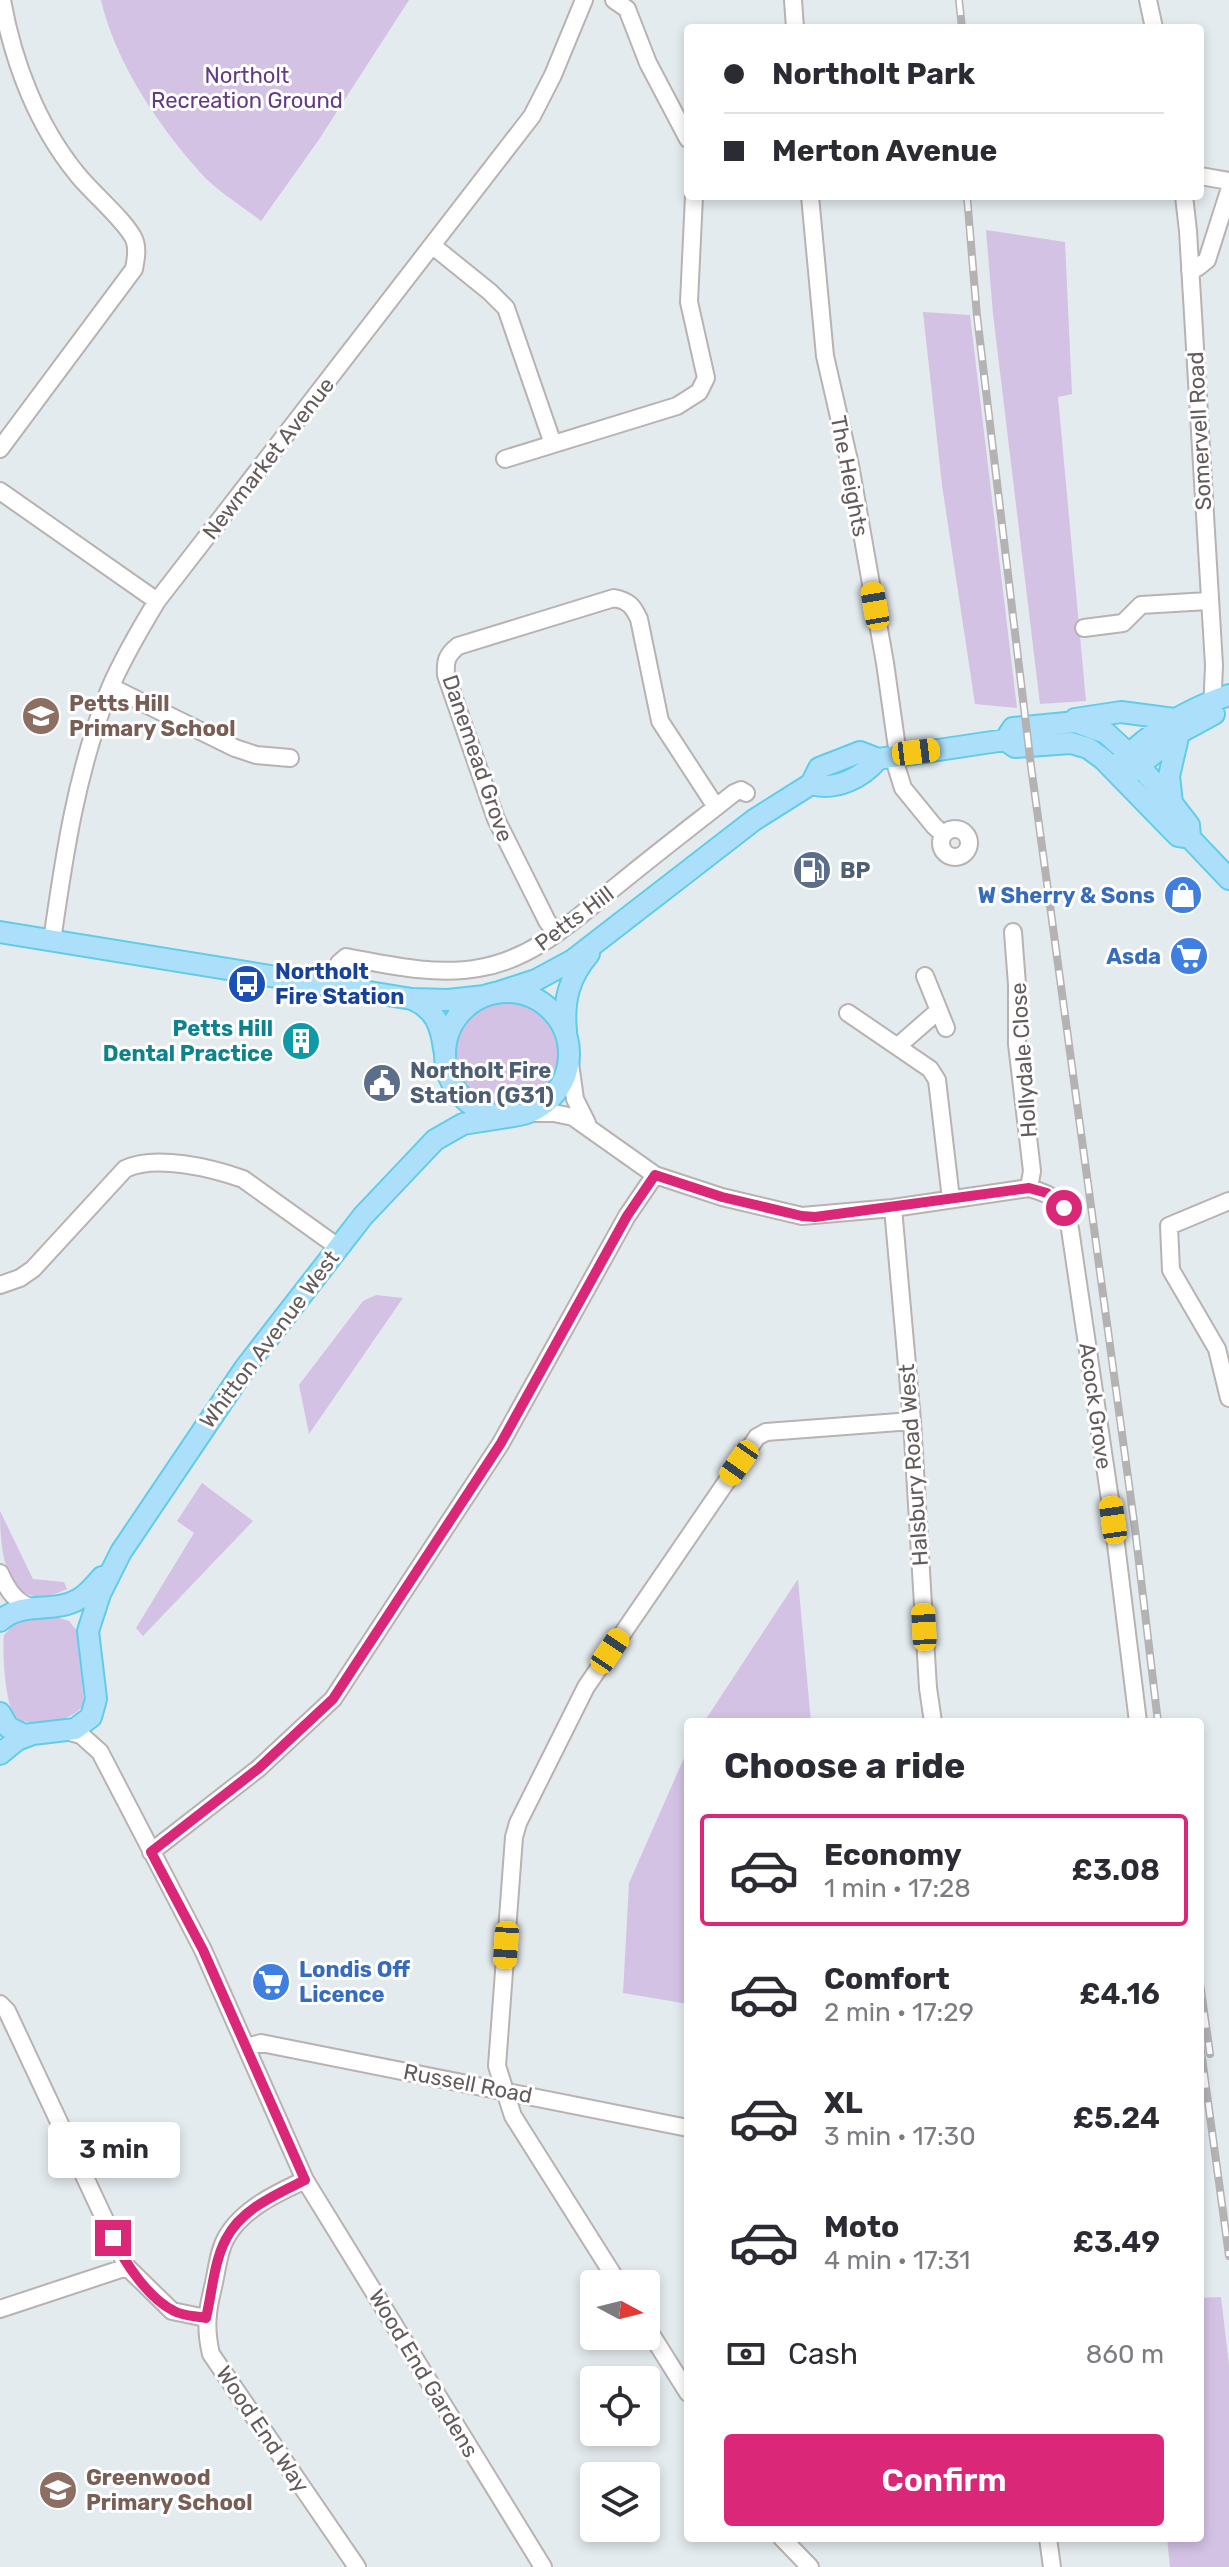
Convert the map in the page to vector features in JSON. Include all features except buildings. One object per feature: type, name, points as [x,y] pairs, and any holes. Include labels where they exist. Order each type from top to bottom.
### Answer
[{"type":"main road","points":[[1126,767],[1150,734],[1177,726],[1222,702]]},
{"type":"main road","points":[[1177,726],[1107,713],[1013,728],[1005,740],[1015,747],[1053,743],[1080,745],[1126,767],[1172,803],[1189,825],[1190,838]]},
{"type":"main road","points":[[1064,722],[1097,728],[1114,739],[1126,767],[1178,836],[1190,838],[1229,879]]},
{"type":"main road","points":[[1172,803],[1169,776],[1177,726]]},
{"type":"main road","name":"Petts Hill","points":[[0,932],[412,999],[448,1000],[492,994],[550,973],[605,937],[754,820],[811,784],[819,768],[860,752],[890,757],[1005,740]]},
{"type":"main road","name":"Petts Hill","points":[[566,1035],[565,1010],[569,986],[584,960],[605,937]]},
{"type":"main road","points":[[412,999],[422,1003],[435,1016],[440,1025],[446,1062],[459,1094],[478,1110],[490,1114],[520,1115],[548,1101],[557,1091],[569,1056],[566,1035],[545,1005],[523,994],[492,994],[472,1003],[452,1024],[446,1062]]},
{"type":"main road","name":"Whitton Avenue West","points":[[0,1621],[9,1613],[61,1605],[81,1598],[121,1552],[245,1368],[338,1247],[447,1123],[451,1113],[446,1062]]},
{"type":"main road","name":"Whitton Avenue West","points":[[435,1140],[463,1124],[520,1115]]},
{"type":"main road","name":"Whitton Avenue West","points":[[96,1699],[88,1631],[100,1594],[121,1552]]},
{"type":"main road","points":[[61,1605],[77,1609],[83,1615],[88,1631]]},
{"type":"main road","points":[[0,1713],[15,1732],[66,1731],[84,1725],[91,1717],[96,1699]]},
{"type":"main road","points":[[0,1754],[17,1740],[33,1734]]},
{"type":"street","points":[[0,449],[134,269],[137,256],[135,240],[75,173],[39,114],[12,46],[2,0]]},
{"type":"street","name":"Newmarket Avenue","points":[[52,941],[83,770],[111,687],[157,601],[532,116],[584,0]]},
{"type":"street","points":[[614,0],[627,9],[648,63],[684,131]]},
{"type":"street","points":[[793,0],[795,24]]},
{"type":"street","points":[[1148,0],[1153,24]]},
{"type":"street","points":[[1204,177],[1229,181]]},
{"type":"street","points":[[1190,270],[1207,260],[1228,198]]},
{"type":"street","points":[[505,459],[677,406],[699,392],[706,378],[689,302],[694,200]]},
{"type":"street","name":"The Heights","points":[[810,200],[825,356],[850,465],[885,663],[890,757],[903,788],[943,834]]},
{"type":"street","name":"Somervell Road","points":[[1184,200],[1208,601],[1214,665],[1222,702]]},
{"type":"street","points":[[433,246],[506,308],[553,444]]},
{"type":"street","points":[[0,491],[157,601]]},
{"type":"street","name":"Danemead Grove","points":[[556,933],[496,819],[446,675],[445,662],[458,646],[614,598],[624,600],[632,605],[639,619],[660,721],[716,807]]},
{"type":"street","points":[[1084,628],[1123,623],[1141,605],[1208,601]]},
{"type":"street","points":[[111,687],[235,748],[256,755],[290,758]]},
{"type":"street","name":"Petts Hill","points":[[335,986],[339,963],[343,958],[427,970],[479,969],[520,956],[556,933],[737,791],[746,793]]},
{"type":"street","name":"Hollydale Close","points":[[1013,932],[1017,1044],[1032,1171],[1029,1188]]},
{"type":"street","points":[[925,976],[946,1028]]},
{"type":"street","points":[[898,1046],[938,1011]]},
{"type":"street","points":[[848,1013],[930,1069],[937,1080],[951,1199]]},
{"type":"street","points":[[569,1056],[578,1108],[593,1130]]},
{"type":"street","points":[[520,1115],[563,1114],[580,1120],[655,1175],[722,1197],[802,1216],[893,1208],[1029,1188]]},
{"type":"street","points":[[0,1285],[20,1278],[33,1269],[125,1169],[139,1162],[154,1161],[243,1179],[338,1247]]},
{"type":"street","points":[[151,1852],[259,1768],[333,1699],[501,1443],[627,1216],[655,1175]]},
{"type":"street","name":"Acock Grove","points":[[1029,1188],[1047,1193],[1064,1208],[1070,1229],[1113,1520],[1138,1718]]},
{"type":"street","points":[[1229,1201],[1169,1226],[1171,1270],[1217,1349],[1229,1398]]},
{"type":"street","name":"Halsbury Road West","points":[[893,1208],[912,1421],[932,1718]]},
{"type":"street","points":[[610,2270],[513,2116],[497,2066],[514,1837],[518,1823],[586,1687],[757,1437],[766,1432],[912,1421]]},
{"type":"street","points":[[0,1573],[15,1598],[34,1608]]},
{"type":"street","points":[[96,1699],[105,1761]]},
{"type":"street","points":[[66,1731],[88,1740],[105,1761]]},
{"type":"street","name":"Wood End Gardens","points":[[105,1761],[203,1950],[305,2180],[543,2567]]},
{"type":"street","points":[[0,2004],[7,2011],[127,2267],[172,2311],[206,2318]]},
{"type":"street","name":"Russell Road","points":[[247,2047],[261,2043],[684,2127]]},
{"type":"street","name":"Wood End Way","points":[[305,2180],[272,2196],[237,2222],[225,2240],[206,2318],[211,2354],[357,2567]]},
{"type":"street","points":[[0,2309],[127,2267]]},
{"type":"street","points":[[660,2348],[684,2387]]},
{"type":"street","points":[[786,2542],[810,2567]]},
{"type":"street","points":[[1049,2542],[1052,2567]]},
{"type":"green space","name":"Northolt Recreation Ground","points":[[101,0],[409,0],[318,141],[261,221],[205,178],[168,133],[127,69]]},
{"type":"green space","points":[[986,230],[1065,242],[1072,394],[1058,397],[1086,701],[1040,704],[993,314]]},
{"type":"green space","points":[[923,312],[970,315],[1017,708],[975,704],[942,485]]},
{"type":"green space","points":[[507,1003],[536,1011],[550,1025],[558,1054],[550,1083],[536,1097],[507,1105],[478,1097],[464,1083],[456,1054],[464,1025],[478,1011]]},
{"type":"green space","points":[[376,1295],[403,1298],[309,1434],[299,1385],[363,1301]]},
{"type":"green space","points":[[202,1483],[253,1521],[143,1636],[136,1628],[194,1533],[177,1521]]},
{"type":"green space","points":[[0,1511],[33,1579],[64,1582],[67,1589],[47,1596],[31,1595],[19,1589],[5,1563]]},
{"type":"green space","points":[[798,1579],[811,1718],[707,1718]]},
{"type":"green space","points":[[56,1617],[69,1621],[77,1631],[84,1703],[80,1710],[63,1719],[41,1723],[22,1721],[16,1717],[9,1702],[4,1635],[16,1622]]},
{"type":"green space","points":[[684,1758],[684,2003],[623,1993],[629,1883]]},
{"type":"green space","points":[[1221,2297],[1229,2365],[1229,2567],[1170,2567],[1167,2542],[1204,2542],[1204,2298]]},
{"type":"railway","points":[[959,0],[962,24]]},
{"type":"railway","points":[[967,200],[977,316],[1031,766],[1135,1529],[1158,1718]]},
{"type":"railway","points":[[1204,2011],[1210,2054]]},
{"type":"railway","points":[[1204,2072],[1229,2256]]},
{"type":"place","name":"Petts Hill Primary School","points":[[41,716]]},
{"type":"place","name":"BP","points":[[812,870]]},
{"type":"place","name":"W Sherry & Sons","points":[[1183,895]]},
{"type":"place","name":"Asda","points":[[1189,956]]},
{"type":"place","name":"Northolt Fire Station","points":[[247,984]]},
{"type":"place","name":"Petts Hill Dental Practice","points":[[301,1041]]},
{"type":"place","name":"Northolt Fire Station (G31)","points":[[382,1083]]},
{"type":"place","name":"Londis Off Licence","points":[[271,1982]]},
{"type":"place","name":"Greenwood Primary School","points":[[58,2490]]},
{"type":"route","points":[[113,2238],[127,2267],[172,2311],[206,2318],[225,2240],[237,2222],[272,2196],[305,2180],[203,1950],[151,1852],[259,1768],[333,1699],[501,1443],[627,1216],[655,1175],[722,1197],[802,1216],[893,1208],[1029,1188],[1047,1193],[1064,1208]]}]
